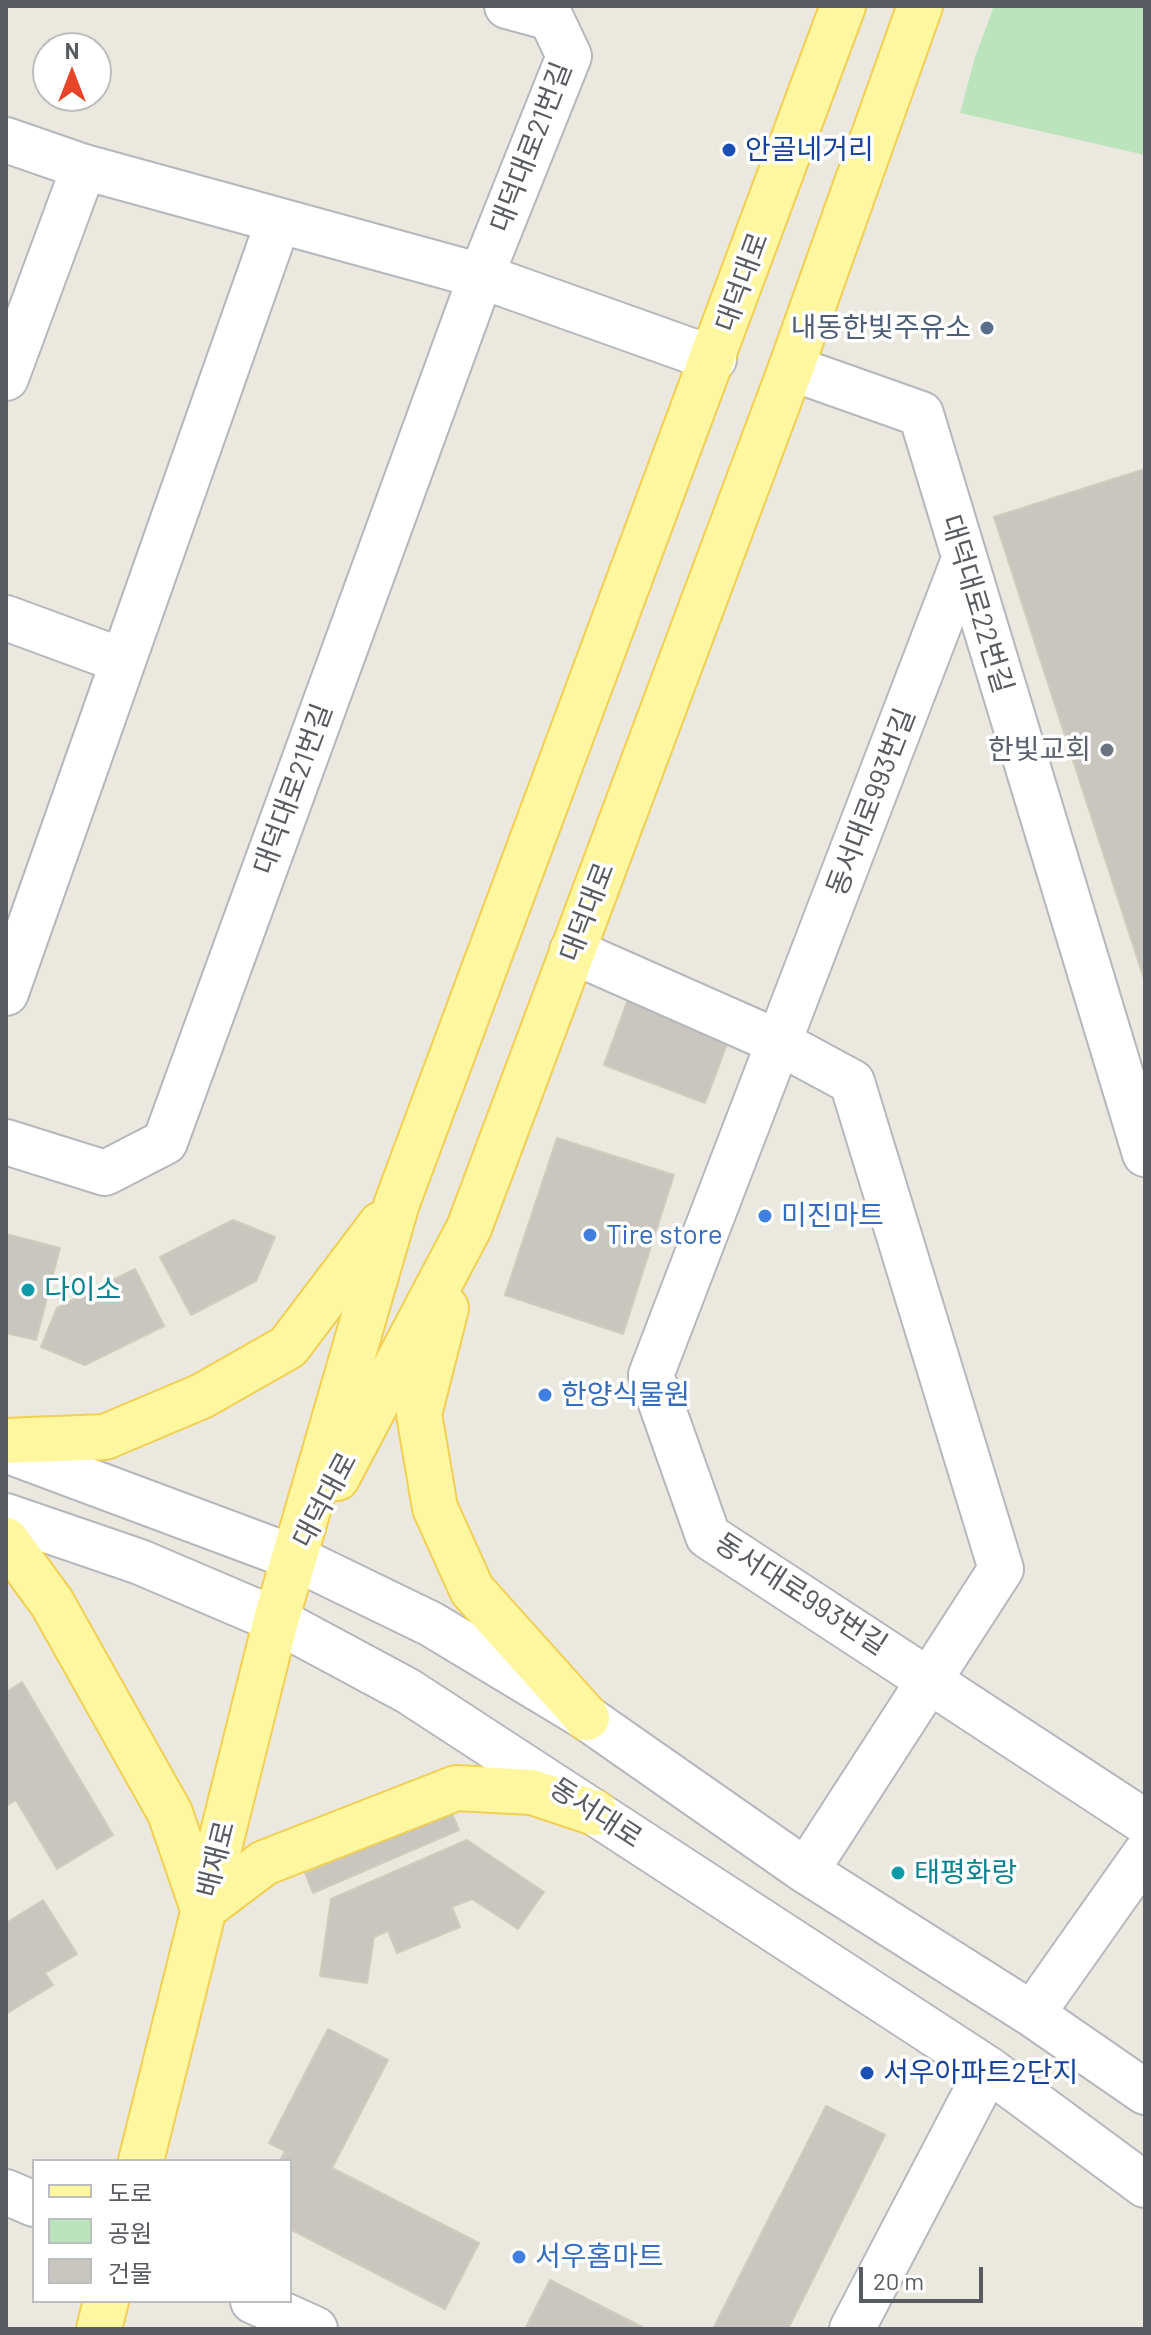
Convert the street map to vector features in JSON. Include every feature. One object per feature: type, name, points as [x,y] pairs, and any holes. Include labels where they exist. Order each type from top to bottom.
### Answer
[{"type":"main road","name":"대덕대로","points":[[295,1558],[397,1203],[843,6]]},
{"type":"main road","name":"대덕대로","points":[[295,1558],[469,1228],[791,368],[920,6]]},
{"type":"main road","points":[[6,1441],[105,1437],[202,1396],[288,1347],[397,1203]]},
{"type":"main road","points":[[469,1228],[419,1414],[435,1508],[472,1590],[587,1718]]},
{"type":"main road","points":[[6,1540],[52,1603],[170,1813],[203,1909],[264,1863],[456,1788],[532,1792],[595,1813]]},
{"type":"main road","name":"배재로","points":[[141,2159],[276,1620],[295,1558]]},
{"type":"main road","points":[[99,2329],[106,2303]]},
{"type":"street","name":"대덕대로21번길","points":[[6,1142],[105,1173],[165,1142],[481,276],[569,56],[551,18],[507,6]]},
{"type":"street","points":[[6,140],[84,167],[481,276],[714,359]]},
{"type":"street","points":[[6,378],[84,167]]},
{"type":"street","points":[[6,993],[278,222]]},
{"type":"street","name":"대덕대로22번길","points":[[791,368],[921,414],[963,562],[1145,1154]]},
{"type":"street","name":"동서대로993번길","points":[[963,562],[651,1375],[708,1536],[1145,1822]]},
{"type":"street","points":[[6,618],[123,661]]},
{"type":"street","points":[[572,951],[778,1042],[852,1082],[1001,1569],[806,1871]]},
{"type":"street","points":[[6,1450],[295,1558],[431,1624],[587,1718],[806,1871],[1032,2014],[1145,2092]]},
{"type":"street","name":"동서대로","points":[[6,1516],[140,1562],[276,1620],[408,1691],[988,2069],[1145,2185]]},
{"type":"street","points":[[1032,2014],[1145,1854]]},
{"type":"street","points":[[852,2329],[988,2069]]},
{"type":"street","points":[[6,2192],[32,2203]]},
{"type":"street","points":[[257,2303],[315,2329]]},
{"type":"green space","points":[[994,6],[1145,6],[1145,155],[960,113],[975,57]]},
{"type":"building","name":"한빛교회","points":[[1145,469],[1145,982],[994,517]]},
{"type":"building","points":[[631,991],[733,1028],[705,1103],[604,1065]]},
{"type":"building","name":"Tire store","points":[[557,1138],[674,1175],[623,1334],[505,1295]]},
{"type":"building","points":[[233,1220],[275,1237],[256,1281],[191,1315],[160,1257]]},
{"type":"building","name":"다이소","points":[[6,1234],[60,1248],[36,1340],[6,1333]]},
{"type":"building","points":[[135,1269],[164,1326],[85,1365],[41,1347],[57,1308]]},
{"type":"building","points":[[22,1682],[113,1835],[57,1869],[16,1800],[6,1806],[6,1692]]},
{"type":"building","points":[[451,1811],[459,1830],[313,1893],[305,1873]]},
{"type":"building","points":[[467,1840],[544,1892],[518,1929],[472,1899],[452,1907],[460,1927],[397,1953],[388,1931],[374,1937],[367,1983],[320,1976],[331,1899]]},
{"type":"building","points":[[43,1900],[77,1954],[45,1973],[53,1985],[6,2014],[6,1923]]},
{"type":"building","points":[[328,2029],[388,2060],[332,2168],[479,2243],[445,2309],[292,2230],[292,2159],[281,2159],[285,2151],[269,2143]]},
{"type":"building","points":[[826,2106],[885,2135],[788,2329],[713,2329]]},
{"type":"building","points":[[550,2280],[646,2329],[525,2329]]},
{"type":"place","name":"안골네거리","points":[[729,150]]},
{"type":"place","name":"내동한빛주유소","points":[[987,328]]},
{"type":"place","name":"한빛교회","points":[[1107,750]]},
{"type":"place","name":"미진마트","points":[[765,1216]]},
{"type":"place","name":"Tire store","points":[[590,1235]]},
{"type":"place","name":"다이소","points":[[28,1290]]},
{"type":"place","name":"한양식물원","points":[[545,1395]]},
{"type":"place","name":"태평화랑","points":[[898,1873]]},
{"type":"place","name":"서우아파트2단지","points":[[867,2073]]},
{"type":"place","name":"서우홈마트","points":[[519,2257]]}]
